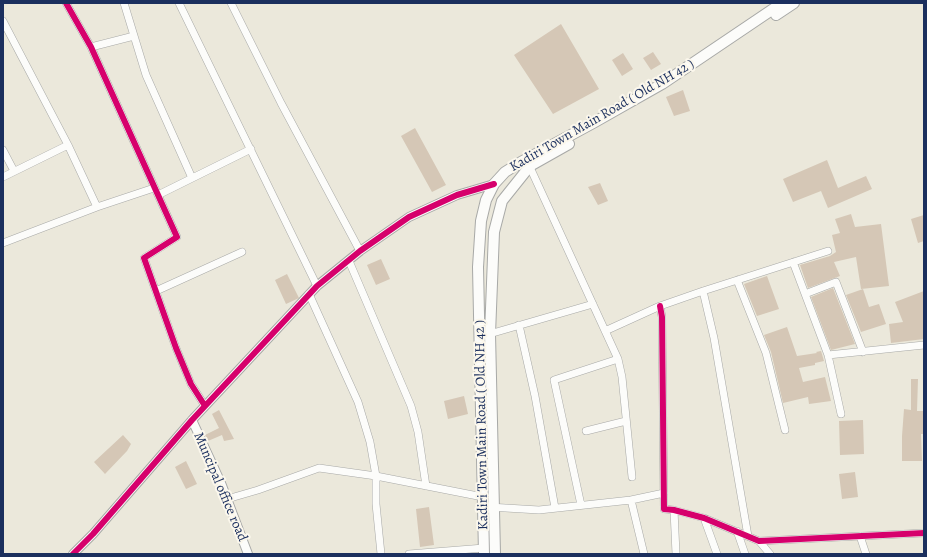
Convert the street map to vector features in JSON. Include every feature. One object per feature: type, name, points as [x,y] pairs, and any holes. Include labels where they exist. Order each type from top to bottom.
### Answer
[{"type":"main road","name":"Kadiri Town Main Road ( Old NH 42 )","points":[[495,554],[490,334],[494,232],[502,201],[528,162],[662,84],[782,3]]},
{"type":"main road","name":"Kadiri Town Main Road ( Old NH 42 )","points":[[484,551],[478,267],[481,221],[486,200],[494,184],[505,172],[528,162],[682,78],[794,3]]},
{"type":"street","points":[[66,3],[90,47],[177,237],[144,258],[176,348],[191,384],[205,406]]},
{"type":"street","points":[[124,3],[146,75],[192,178]]},
{"type":"street","points":[[179,3],[318,286]]},
{"type":"street","points":[[231,3],[281,103],[360,251]]},
{"type":"street","points":[[3,21],[68,145],[97,207]]},
{"type":"street","points":[[90,47],[134,36]]},
{"type":"street","points":[[3,177],[68,145]]},
{"type":"street","points":[[3,243],[97,207],[156,192],[192,178],[251,149]]},
{"type":"street","points":[[3,150],[14,171]]},
{"type":"street","points":[[528,162],[618,359],[622,377],[632,476]]},
{"type":"street","points":[[73,554],[93,534],[192,420],[318,286],[360,251],[409,217],[457,195],[494,184]]},
{"type":"street","points":[[605,331],[660,306],[828,251]]},
{"type":"street","points":[[156,291],[242,252]]},
{"type":"street","points":[[349,261],[411,406],[418,432],[426,486]]},
{"type":"street","points":[[793,262],[828,355],[841,414]]},
{"type":"street","points":[[737,280],[766,353],[785,430]]},
{"type":"street","points":[[805,294],[836,282],[863,352]]},
{"type":"street","points":[[703,291],[714,338],[748,536]]},
{"type":"street","points":[[310,294],[358,402],[370,442],[376,476],[376,504],[381,554]]},
{"type":"street","points":[[480,336],[593,304]]},
{"type":"street","points":[[660,306],[662,316],[664,509],[674,510],[704,518],[737,531],[759,541],[770,554]]},
{"type":"street","points":[[519,326],[536,396],[554,508]]},
{"type":"street","points":[[828,355],[924,345]]},
{"type":"street","points":[[581,505],[554,380],[618,359]]},
{"type":"street","name":"Muncipal office road","points":[[192,420],[227,499],[248,554]]},
{"type":"street","points":[[586,431],[626,421]]},
{"type":"street","points":[[227,499],[258,490],[319,468],[376,476],[426,486],[483,502],[494,507],[539,510],[631,500],[664,493]]},
{"type":"street","points":[[631,500],[644,554]]},
{"type":"street","points":[[674,510],[676,554]]},
{"type":"street","points":[[704,518],[717,554]]},
{"type":"street","points":[[737,531],[745,554]]},
{"type":"street","points":[[759,541],[924,533]]},
{"type":"street","points":[[860,536],[866,554]]},
{"type":"street","points":[[409,554],[484,551]]},
{"type":"building","points":[[561,24],[599,89],[553,114],[514,55]]},
{"type":"building","points":[[653,52],[661,64],[651,70],[643,58]]},
{"type":"building","points":[[623,53],[633,69],[622,76],[612,60]]},
{"type":"building","points":[[683,90],[690,111],[674,116],[666,97]]},
{"type":"building","points":[[415,128],[446,185],[432,192],[401,136]]},
{"type":"building","points":[[827,160],[838,188],[866,176],[872,189],[828,208],[821,191],[793,202],[783,179]]},
{"type":"building","points":[[600,183],[608,201],[598,205],[588,187]]},
{"type":"building","points":[[851,214],[855,227],[881,224],[889,286],[861,289],[856,257],[834,262],[840,276],[808,288],[800,265],[830,256],[836,252],[832,235],[840,233],[835,219]]},
{"type":"building","points":[[924,215],[924,241],[918,243],[911,219]]},
{"type":"building","points":[[381,259],[390,279],[376,285],[367,265]]},
{"type":"building","points":[[287,274],[299,298],[286,304],[275,280]]},
{"type":"building","points":[[767,276],[779,309],[757,316],[744,284]]},
{"type":"building","points":[[833,288],[855,344],[831,350],[811,297]]},
{"type":"building","points":[[863,289],[869,307],[879,304],[886,324],[861,332],[846,295]]},
{"type":"building","points":[[924,291],[924,339],[891,343],[889,324],[903,322],[895,302]]},
{"type":"building","points":[[787,327],[797,356],[821,351],[824,361],[815,363],[815,365],[799,368],[803,382],[825,377],[831,401],[809,404],[808,397],[783,403],[771,352],[764,335]]},
{"type":"building","points":[[911,379],[918,379],[917,411],[924,411],[924,434],[921,434],[922,461],[902,461],[904,409],[911,410]]},
{"type":"building","points":[[464,396],[468,414],[448,419],[444,401]]},
{"type":"building","points":[[219,410],[234,439],[224,441],[222,435],[208,441],[205,435],[219,428],[212,414]]},
{"type":"building","points":[[863,420],[864,454],[840,455],[839,421]]},
{"type":"building","points":[[123,435],[131,444],[127,451],[105,474],[94,462]]},
{"type":"building","points":[[186,461],[197,484],[186,489],[175,467]]},
{"type":"building","points":[[855,472],[858,497],[842,499],[839,474]]},
{"type":"building","points":[[429,507],[434,545],[420,547],[416,509]]},
{"type":"cycle path","points":[[66,3],[91,47],[177,237],[144,258],[176,348],[191,384],[205,406]]},
{"type":"cycle path","points":[[73,554],[93,534],[192,420],[317,286],[360,251],[409,217],[457,195],[494,184]]},
{"type":"cycle path","points":[[660,306],[662,317],[664,509],[674,510],[704,518],[759,541],[924,533]]}]
